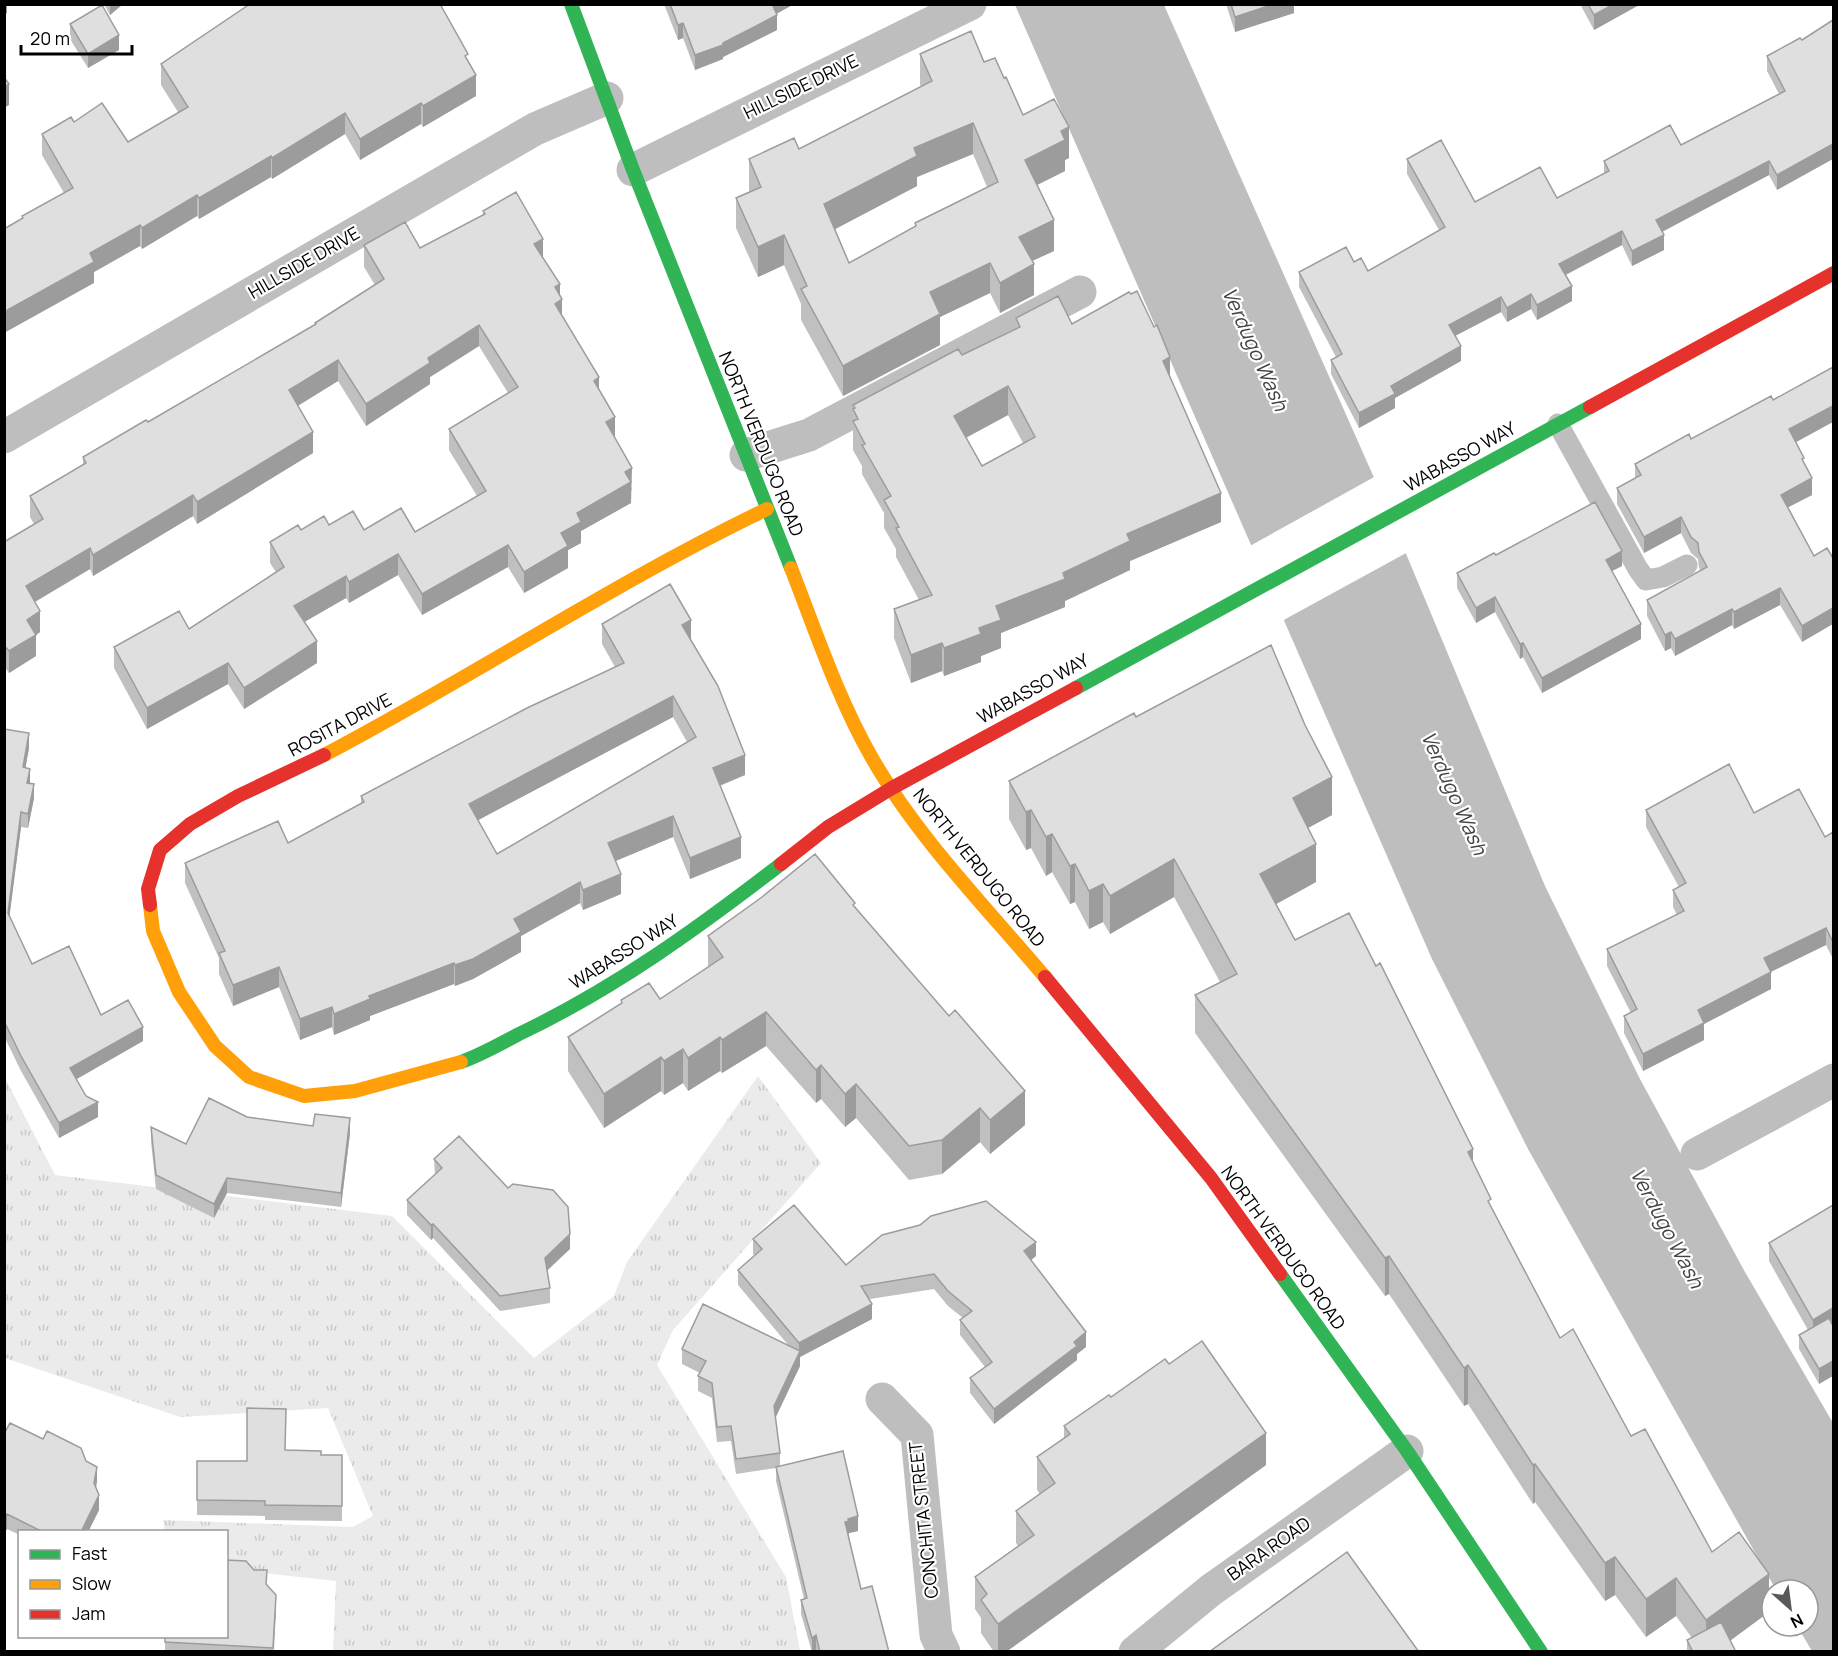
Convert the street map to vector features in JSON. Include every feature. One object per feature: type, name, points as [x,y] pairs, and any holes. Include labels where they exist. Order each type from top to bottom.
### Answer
[{"type":"street","name":"NORTH VERDUGO ROAD","points":[[571,4],[633,170],[766,509],[853,724],[873,760],[914,822],[1105,1048],[1211,1178],[1407,1451],[1541,1652]]},
{"type":"street","name":"HILLSIDE DRIVE","points":[[633,170],[970,4]]},
{"type":"street","name":"HILLSIDE DRIVE","points":[[4,437],[535,129],[607,98]]},
{"type":"street","name":"WABASSO WAY","points":[[249,1077],[304,1096],[355,1091],[464,1061],[549,1020],[628,974],[712,917],[828,827],[892,788],[1833,273]]},
{"type":"street","points":[[746,455],[809,435],[1080,292]]},
{"type":"street","name":"ROSITA DRIVE","points":[[249,1077],[215,1046],[179,992],[153,931],[148,889],[160,850],[190,824],[238,796],[317,759],[391,720],[698,542],[766,509]]},
{"type":"street","points":[[1697,1154],[1833,1080]]},
{"type":"street","name":"CONCHITA STREET","points":[[882,1399],[917,1435],[936,1635],[944,1652]]},
{"type":"street","name":"BARA ROAD","points":[[1135,1652],[1211,1590],[1407,1451]]},
{"type":"lane","points":[[1558,424],[1638,569],[1647,580],[1663,577],[1687,565]]},
{"type":"green space","points":[[4,1076],[55,1175],[392,1216],[534,1358],[614,1296],[627,1262],[758,1076],[821,1163],[673,1330],[657,1365],[786,1577],[800,1651],[333,1651],[336,1581],[228,1569],[228,1530],[165,1530],[163,1520],[353,1527],[373,1516],[328,1408],[180,1417],[5,1358]]},
{"type":"water","name":"Verdugo Wash","points":[[1015,5],[1164,5],[1376,482],[1545,886],[1640,1079],[1745,1272],[1833,1423],[1833,1651],[1812,1651],[1804,1638],[1820,1638],[1820,1578],[1769,1578],[1528,1149],[1432,959]]},
{"type":"pier","points":[[1376,476],[1408,552],[1280,622],[1248,547]]},
{"type":"building","points":[[250,4],[440,4],[468,54],[465,56],[476,75],[423,106],[421,103],[360,139],[345,113],[272,158],[271,156],[199,198],[197,195],[142,228],[140,225],[90,253],[94,262],[4,312],[4,229],[23,218],[22,216],[73,188],[42,134],[71,117],[74,122],[102,103],[128,142],[188,107],[161,64]]},
{"type":"building","points":[[670,4],[772,4],[777,15],[723,45],[695,55],[683,23],[678,25]]},
{"type":"building","points":[[1231,4],[1274,4],[1235,17]]},
{"type":"building","points":[[1588,4],[1614,4],[1594,15]]},
{"type":"building","points":[[102,5],[119,35],[88,54],[70,24]]},
{"type":"building","points":[[1833,20],[1833,144],[1777,175],[1769,161],[1656,220],[1664,235],[1632,251],[1622,231],[1559,264],[1572,286],[1537,305],[1531,294],[1507,308],[1501,297],[1449,325],[1461,346],[1391,386],[1395,394],[1359,413],[1331,360],[1342,354],[1299,272],[1346,247],[1354,262],[1361,258],[1368,271],[1445,227],[1407,159],[1441,140],[1475,202],[1540,167],[1557,198],[1609,171],[1604,161],[1670,125],[1681,145],[1785,91],[1767,56],[1800,38],[1802,40]]},
{"type":"building","points":[[971,31],[984,62],[995,58],[1023,115],[1054,99],[1069,127],[1061,131],[1065,140],[1025,160],[1054,220],[1019,237],[1034,264],[1000,283],[990,263],[930,292],[940,314],[843,366],[801,289],[807,286],[784,235],[758,247],[736,198],[761,187],[749,159],[794,138],[799,149],[932,81],[920,54]],"holes":[[[973,123],[998,182],[915,223],[916,226],[849,263],[824,204],[917,156],[914,148]]]},
{"type":"building","points":[[4,77],[9,84],[4,87]]},
{"type":"building","points":[[516,192],[543,239],[534,244],[560,284],[555,287],[562,299],[555,304],[599,377],[594,381],[615,417],[606,422],[632,468],[625,472],[631,482],[577,513],[581,522],[561,533],[568,546],[524,572],[508,545],[422,594],[398,554],[349,582],[346,576],[294,606],[317,641],[244,688],[228,663],[147,708],[114,647],[179,611],[189,629],[284,567],[270,542],[298,525],[301,530],[324,516],[329,525],[353,511],[364,530],[401,508],[415,532],[486,491],[449,429],[518,387],[479,325],[428,358],[430,363],[366,404],[338,360],[289,390],[313,432],[197,502],[193,495],[93,555],[90,548],[26,586],[40,611],[27,620],[36,635],[9,651],[4,645],[4,542],[43,519],[30,496],[86,463],[83,457],[146,420],[148,422],[316,324],[384,279],[364,245],[405,222],[420,248],[485,214],[483,211]]},
{"type":"building","points":[[1137,291],[1154,327],[1157,325],[1170,357],[1163,361],[1221,493],[1127,534],[1130,541],[1063,573],[1065,579],[996,606],[1001,620],[979,628],[981,634],[944,648],[942,643],[911,655],[894,609],[932,595],[896,528],[899,527],[884,500],[891,496],[862,445],[865,444],[853,421],[858,419],[853,405],[958,349],[962,355],[1020,327],[1016,318],[1058,296],[1072,324],[1129,292],[1131,294]],"holes":[[[1008,386],[1035,437],[982,466],[954,416]]]},
{"type":"building","points":[[1833,367],[1833,406],[1789,429],[1812,478],[1781,495],[1814,556],[1827,548],[1833,558],[1833,608],[1802,626],[1780,588],[1734,612],[1732,609],[1675,639],[1671,632],[1665,635],[1647,600],[1707,567],[1699,552],[1698,543],[1691,537],[1681,517],[1644,537],[1617,488],[1641,475],[1635,464],[1689,434],[1691,439],[1771,396],[1773,400]]},
{"type":"building","points":[[1595,502],[1622,551],[1606,560],[1641,624],[1542,678],[1523,643],[1520,644],[1495,597],[1476,608],[1457,573],[1494,553],[1496,555]]},
{"type":"building","points":[[670,584],[691,620],[682,625],[718,686],[745,755],[713,768],[741,837],[690,858],[673,816],[608,843],[621,874],[583,890],[580,882],[514,919],[521,932],[473,959],[455,965],[454,963],[369,996],[370,999],[334,1014],[332,1007],[300,1019],[279,967],[233,985],[219,953],[225,951],[185,863],[278,821],[288,843],[364,802],[361,796],[527,708],[624,663],[602,624]],"holes":[[[673,696],[696,737],[497,854],[469,804]]]},
{"type":"building","points":[[1271,645],[1305,725],[1332,777],[1293,798],[1316,844],[1260,874],[1295,940],[1349,913],[1376,966],[1380,963],[1473,1149],[1468,1152],[1491,1199],[1488,1201],[1560,1338],[1573,1329],[1631,1436],[1645,1429],[1712,1552],[1739,1532],[1769,1574],[1760,1578],[1760,1581],[1706,1620],[1676,1578],[1646,1599],[1615,1557],[1605,1563],[1535,1464],[1533,1465],[1468,1365],[1464,1368],[1389,1256],[1385,1258],[1195,995],[1237,974],[1174,859],[1110,896],[1103,884],[1089,891],[1075,864],[1070,866],[1052,834],[1046,837],[1031,810],[1026,812],[1009,781],[1134,713],[1136,717]]},
{"type":"building","points":[[4,729],[29,733],[23,767],[30,769],[27,783],[34,784],[28,814],[21,812],[8,913],[32,964],[69,946],[101,1015],[128,1000],[143,1027],[70,1068],[86,1096],[98,1102],[59,1123],[4,1021]]},
{"type":"building","points":[[1729,764],[1754,813],[1799,789],[1825,837],[1833,832],[1833,942],[1826,928],[1764,958],[1771,972],[1698,1010],[1704,1023],[1643,1054],[1624,1016],[1637,1009],[1607,949],[1684,911],[1673,890],[1686,883],[1646,810]]},
{"type":"building","points":[[815,854],[855,903],[853,905],[949,1016],[955,1010],[1025,1091],[990,1120],[980,1108],[942,1140],[909,1146],[856,1084],[845,1094],[821,1065],[816,1070],[766,1012],[722,1040],[720,1037],[688,1058],[683,1049],[664,1061],[661,1057],[604,1094],[568,1037],[649,983],[660,999],[723,957],[708,936],[762,897]]},
{"type":"building","points":[[209,1098],[247,1117],[313,1126],[315,1114],[350,1118],[341,1193],[227,1178],[214,1204],[156,1175],[151,1127],[186,1144]]},
{"type":"building","points":[[459,1136],[508,1188],[513,1184],[553,1190],[568,1207],[570,1234],[545,1258],[550,1288],[500,1296],[433,1224],[431,1225],[407,1200],[442,1168],[434,1159]]},
{"type":"building","points":[[986,1201],[1036,1242],[1024,1251],[1086,1332],[1074,1342],[1077,1346],[994,1409],[970,1378],[992,1362],[960,1320],[972,1311],[948,1291],[934,1274],[861,1286],[872,1304],[799,1343],[738,1270],[762,1249],[753,1239],[794,1205],[846,1265],[882,1235],[920,1225],[931,1216]]},
{"type":"building","points":[[1833,1205],[1833,1308],[1813,1320],[1769,1243]]},
{"type":"building","points":[[703,1304],[800,1351],[774,1406],[780,1453],[736,1459],[731,1426],[717,1427],[712,1383],[698,1376],[706,1361],[682,1349]]},
{"type":"building","points":[[1829,1318],[1833,1326],[1833,1361],[1819,1369],[1799,1335]]},
{"type":"building","points":[[1202,1341],[1266,1433],[998,1624],[981,1600],[987,1594],[975,1577],[1034,1535],[1016,1511],[1055,1483],[1037,1457],[1070,1434],[1064,1426],[1109,1395],[1111,1397],[1165,1359],[1169,1364]]},
{"type":"building","points":[[247,1408],[286,1409],[285,1450],[321,1451],[321,1455],[342,1455],[342,1506],[265,1505],[265,1501],[197,1500],[197,1461],[247,1461]]},
{"type":"building","points":[[10,1423],[43,1439],[47,1431],[81,1448],[86,1461],[97,1467],[94,1483],[99,1495],[82,1530],[39,1530],[7,1514],[4,1519],[4,1434]]},
{"type":"building","points":[[843,1451],[858,1516],[845,1522],[861,1589],[872,1586],[889,1652],[820,1652],[816,1635],[812,1638],[801,1600],[807,1598],[776,1467]]},
{"type":"building","points":[[1347,1552],[1419,1652],[1209,1652]]},
{"type":"building","points":[[228,1560],[246,1561],[254,1570],[267,1570],[266,1584],[276,1595],[273,1648],[165,1642],[165,1638],[228,1638]]},
{"type":"building","points":[[1721,1622],[1736,1652],[1693,1652],[1687,1640]]},
{"type":"traffic: fast","points":[[571,4],[633,170],[791,568]]},
{"type":"traffic: fast","points":[[1076,688],[1590,407]]},
{"type":"traffic: fast","points":[[461,1062],[554,1016],[622,977],[687,934],[781,864]]},
{"type":"traffic: fast","points":[[1280,1274],[1407,1451],[1541,1652]]},
{"type":"traffic: slow","points":[[324,755],[655,567],[767,509]]},
{"type":"traffic: slow","points":[[791,568],[828,665],[849,712],[872,758],[890,787],[953,871],[1045,977]]},
{"type":"traffic: slow","points":[[150,905],[153,931],[179,992],[215,1046],[249,1077],[304,1096],[355,1091],[461,1062]]},
{"type":"traffic: jam","points":[[1590,407],[1834,273]]},
{"type":"traffic: jam","points":[[781,864],[828,827],[892,788],[1076,688]]},
{"type":"traffic: jam","points":[[150,905],[148,889],[160,850],[190,824],[238,796],[324,755]]},
{"type":"traffic: jam","points":[[1045,977],[1211,1178],[1280,1274]]}]
